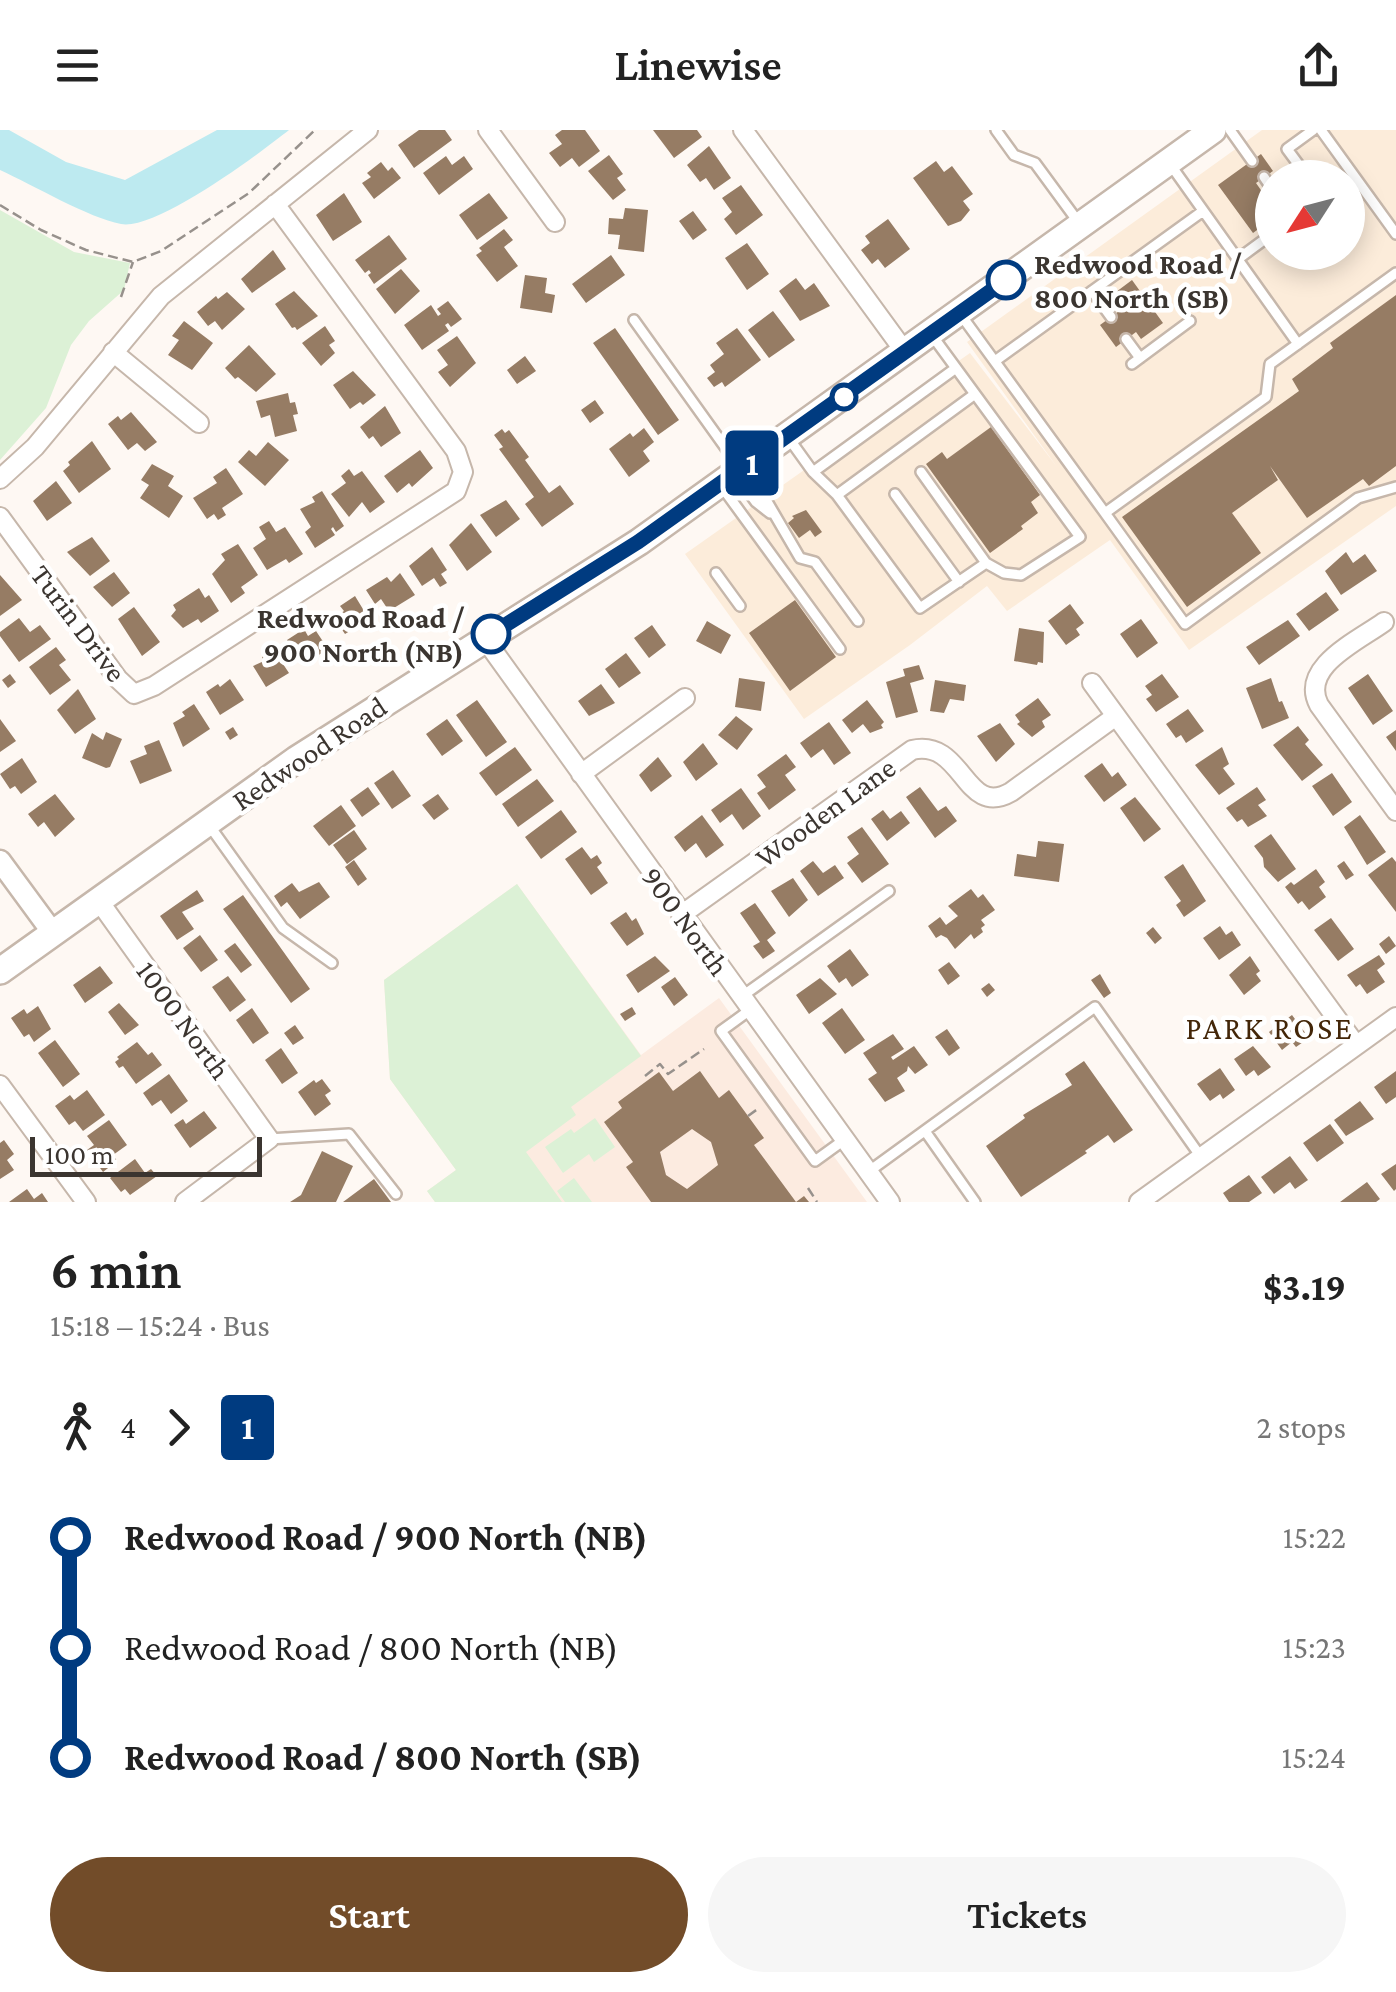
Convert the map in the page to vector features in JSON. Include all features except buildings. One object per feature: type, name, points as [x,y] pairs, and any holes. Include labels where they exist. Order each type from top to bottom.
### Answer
[{"type":"main road","name":"Redwood Road","points":[[0,970],[297,759],[638,542],[1213,130]]},
{"type":"street","points":[[0,479],[35,447],[161,296],[368,130]]},
{"type":"street","points":[[488,130],[555,222]]},
{"type":"street","points":[[743,130],[906,352]]},
{"type":"street","name":"Turin Drive","points":[[0,518],[118,679],[134,694],[154,686],[446,500],[460,486],[463,472],[456,452],[275,204]]},
{"type":"street","points":[[113,352],[199,422]]},
{"type":"street","points":[[1384,622],[1320,670],[1313,686],[1318,705],[1396,811]]},
{"type":"street","name":"900 North","points":[[484,638],[890,1202]]},
{"type":"street","points":[[1092,684],[1356,1046]]},
{"type":"street","points":[[581,774],[685,698]]},
{"type":"street","name":"Wooden Lane","points":[[681,915],[912,750],[929,748],[945,754],[976,792],[997,798],[1011,792],[1116,716]]},
{"type":"street","points":[[0,860],[52,933]]},
{"type":"street","name":"1000 North","points":[[99,901],[270,1139]]},
{"type":"street","points":[[1139,1202],[1396,1017]]},
{"type":"street","points":[[0,1084],[86,1202]]},
{"type":"street","points":[[185,1202],[270,1139]]},
{"type":"lane","points":[[996,130],[1014,155],[1035,163],[1081,226]]},
{"type":"lane","points":[[1230,130],[1252,161]]},
{"type":"lane","points":[[1296,160],[1287,148],[1313,130]]},
{"type":"lane","points":[[1321,130],[1396,234]]},
{"type":"lane","points":[[1168,162],[1298,344]]},
{"type":"lane","points":[[995,361],[1203,211]]},
{"type":"lane","points":[[1238,260],[1255,247]]},
{"type":"lane","points":[[1105,513],[1266,396],[1270,364],[1396,274]]},
{"type":"lane","points":[[1092,291],[1111,317]]},
{"type":"lane","points":[[960,313],[1185,624],[1358,498],[1396,487]]},
{"type":"lane","points":[[634,320],[736,474],[840,649]]},
{"type":"lane","points":[[1126,339],[1136,361],[1190,320]]},
{"type":"lane","points":[[921,472],[986,563],[1004,573],[1021,575],[1080,537],[930,334]]},
{"type":"lane","points":[[814,472],[956,368]]},
{"type":"lane","points":[[837,495],[976,394]]},
{"type":"lane","points":[[788,437],[837,495],[920,608],[986,563]]},
{"type":"lane","points":[[736,474],[765,496],[772,515],[800,558],[815,562],[858,621]]},
{"type":"lane","points":[[895,494],[959,582]]},
{"type":"lane","points":[[716,572],[740,606]]},
{"type":"lane","points":[[207,822],[283,928],[332,963]]},
{"type":"lane","points":[[844,1140],[815,1161],[722,1031],[745,1004],[888,891]]},
{"type":"lane","points":[[868,1172],[1095,1008],[1201,1157]]},
{"type":"lane","points":[[924,1131],[976,1202]]},
{"type":"lane","points":[[270,1139],[349,1134],[396,1194]]},
{"type":"path","points":[[0,206],[86,250],[134,262],[174,244],[249,192],[315,130]]},
{"type":"path","points":[[121,297],[134,262]]},
{"type":"path","points":[[645,1076],[660,1064],[668,1074],[704,1049]]},
{"type":"path","points":[[748,1116],[760,1107]]},
{"type":"path","points":[[808,1188],[818,1202]]},
{"type":"shaded area","points":[[1262,130],[1396,130],[1396,506],[1189,650],[1110,540],[1007,611],[987,586],[804,719],[685,554],[970,353],[1057,467],[967,342]]},
{"type":"shaded area","points":[[517,884],[641,1055],[719,998],[867,1202],[435,1202],[427,1191],[456,1170],[390,1079],[384,980]]},
{"type":"green space","points":[[0,210],[74,252],[130,263],[124,290],[89,321],[71,345],[46,408],[0,460]]},
{"type":"green space","points":[[517,884],[641,1056],[571,1107],[576,1115],[526,1152],[562,1202],[435,1202],[427,1191],[456,1170],[390,1079],[384,980]]},
{"type":"green space","points":[[595,1118],[615,1147],[594,1162],[589,1154],[563,1173],[545,1147]]},
{"type":"green space","points":[[574,1178],[592,1202],[565,1202],[557,1191]]},
{"type":"water","points":[[0,130],[9,130],[66,162],[125,180],[217,130],[289,130],[182,203],[158,216],[121,224],[77,208],[0,170]]},
{"type":"bus line","name":"1","points":[[491,634],[638,542],[1006,280]]},
{"type":"place","name":"Redwood Road / 800 North (SB)","points":[[1006,280]]},
{"type":"place","name":"Redwood Road / 900 North (NB)","points":[[491,634]]},
{"type":"district","name":"PARK ROSE","points":[[1270,1028]]}]
